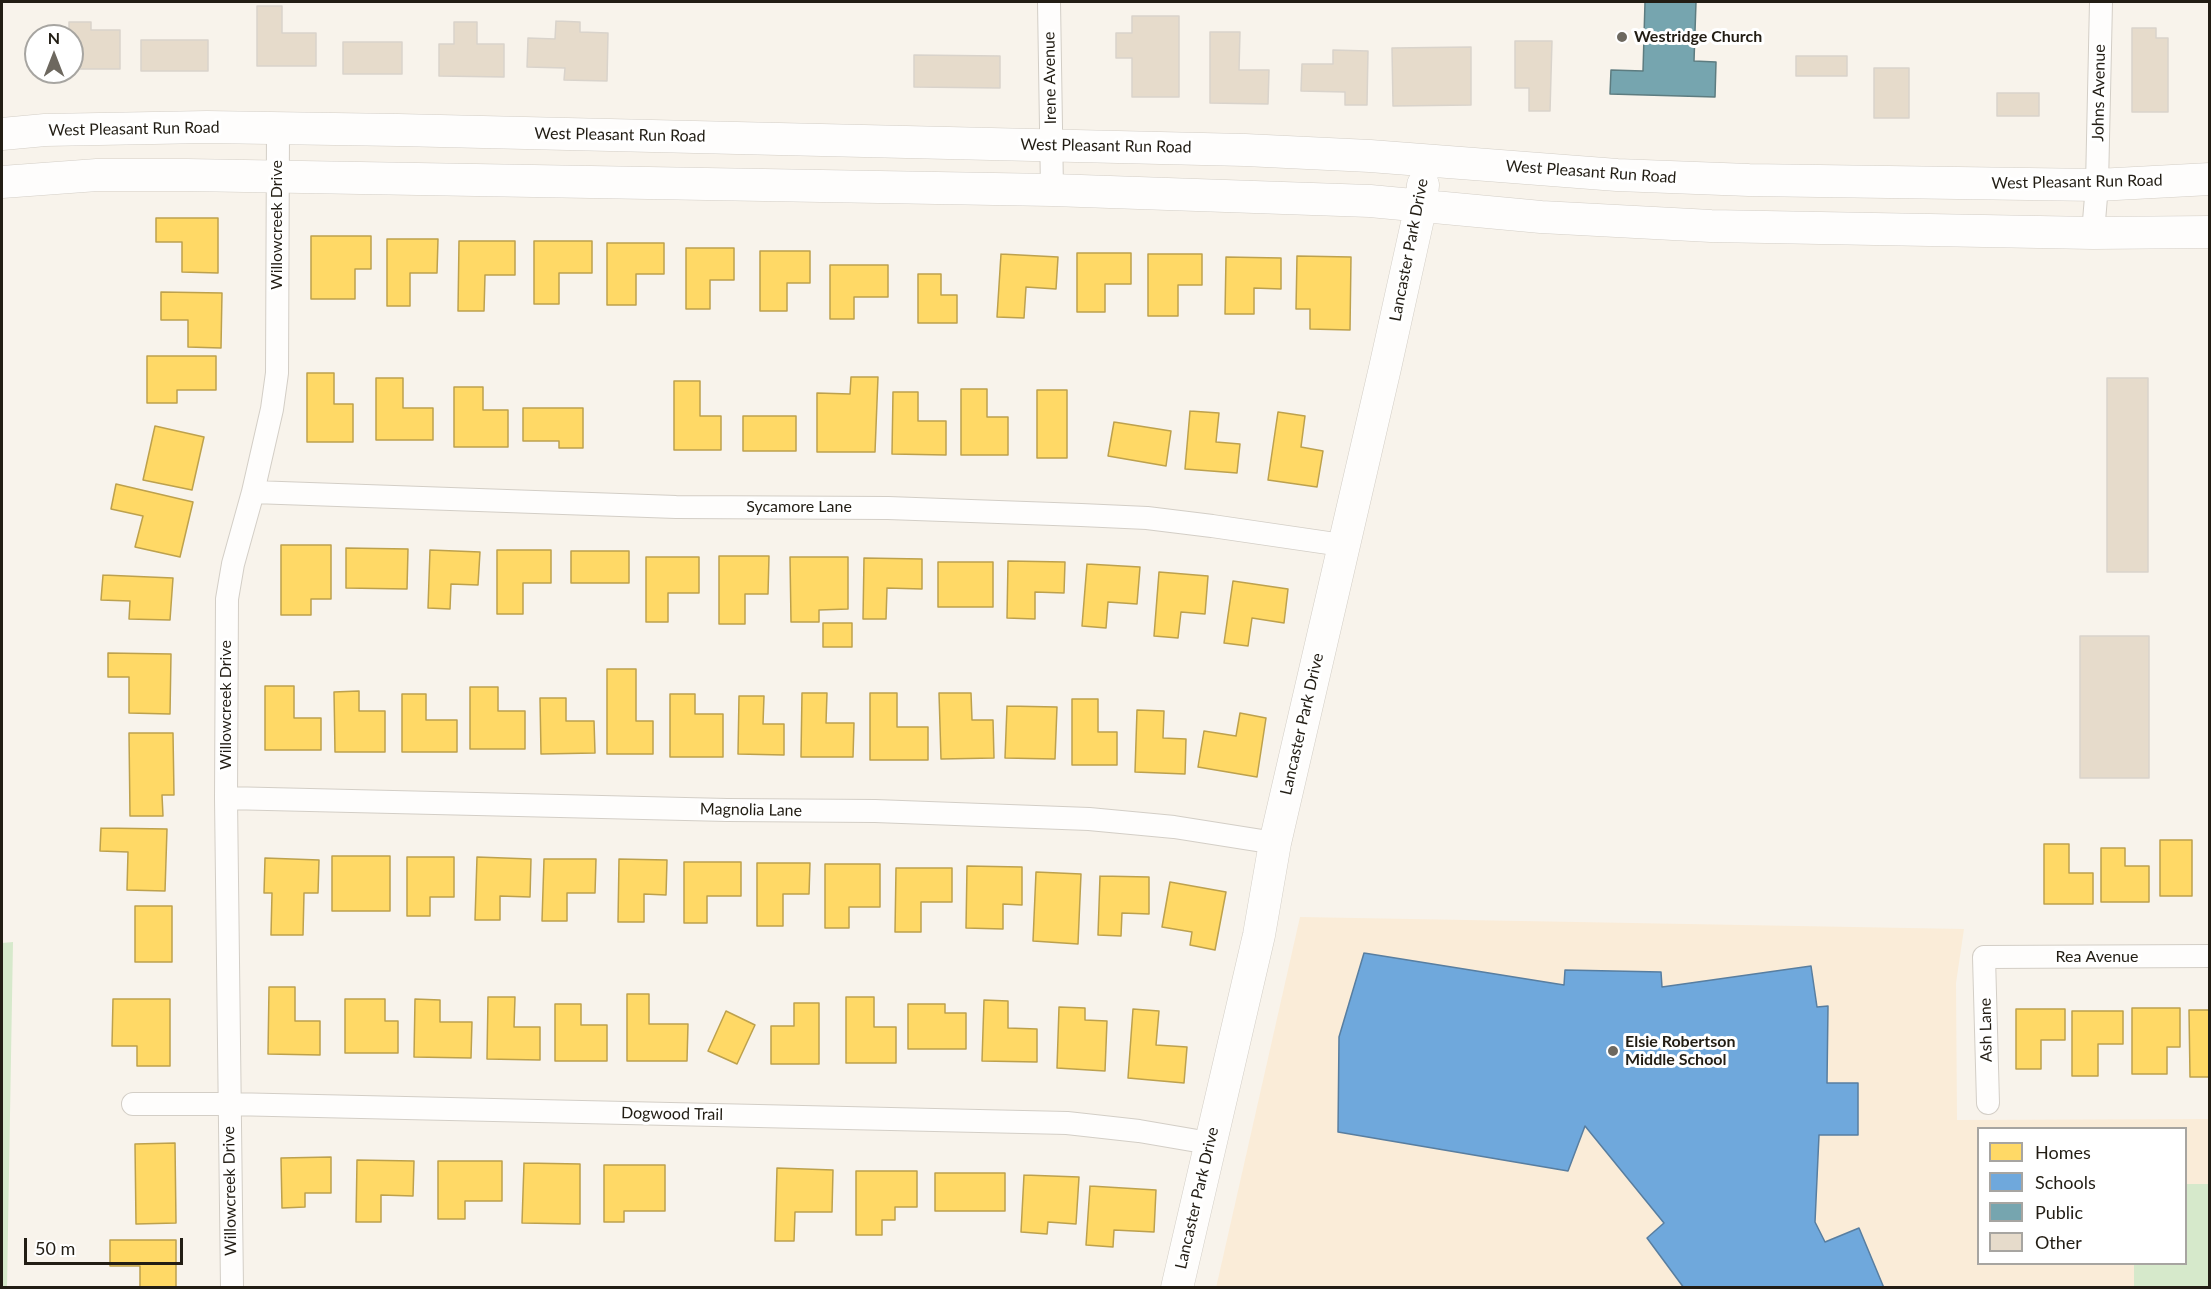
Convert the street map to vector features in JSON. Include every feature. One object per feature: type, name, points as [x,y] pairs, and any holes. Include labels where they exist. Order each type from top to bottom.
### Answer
[{"type":"main road","name":"West Pleasant Run Road","points":[[2,134],[45,130],[196,127],[398,130],[1245,150],[1425,160],[1606,175],[1749,180],[2097,185],[2210,179]]},
{"type":"main road","points":[[2,148],[4,182],[96,175],[1052,190],[1293,198],[1421,205],[1541,217],[1747,226],[2093,233],[2210,232]]},
{"type":"main road","name":"Lancaster Park Drive","points":[[1177,1287],[1259,935],[1275,843],[1421,205],[1425,160]]},
{"type":"main road","points":[[1747,226],[1749,180]]},
{"type":"street","name":"Irene Avenue","points":[[1049,2],[1052,190]]},
{"type":"street","name":"Johns Avenue","points":[[2097,185],[2101,2]]},
{"type":"street","name":"Willowcreek Drive","points":[[232,1287],[225,798],[227,599],[233,564],[273,409],[277,373],[278,129]]},
{"type":"street","points":[[2093,233],[2097,185]]},
{"type":"street","name":"Sycamore Lane","points":[[253,492],[664,506],[888,508],[1147,518],[1342,545]]},
{"type":"street","name":"Magnolia Lane","points":[[225,798],[727,810],[875,811],[1089,819],[1174,827],[1275,843]]},
{"type":"street","name":"Rea Avenue","points":[[1984,957],[2210,956]]},
{"type":"street","name":"Ash Lane","points":[[1984,957],[1988,1103]]},
{"type":"street","name":"Dogwood Trail","points":[[133,1104],[229,1104],[1067,1122],[1209,1143]]},
{"type":"shaded area","name":"Elsie Robertson Middle School","points":[[1300,917],[1964,929],[1956,983],[1957,1120],[2209,1119],[2209,1287],[1216,1288]]},
{"type":"green space","points":[[13,942],[7,1287],[2,1288],[2,943]]},
{"type":"green space","points":[[2187,1184],[2209,1184],[2209,1287],[2134,1287],[2134,1265],[2187,1265]]},
{"type":"building: Homes","points":[[156,218],[218,218],[218,273],[182,272],[182,242],[156,242]]},
{"type":"building: Homes","points":[[311,236],[371,236],[371,269],[355,269],[355,299],[311,299]]},
{"type":"building: Homes","points":[[387,239],[438,239],[437,273],[410,273],[410,306],[387,306]]},
{"type":"building: Homes","points":[[459,241],[515,241],[515,275],[485,275],[484,311],[458,311]]},
{"type":"building: Homes","points":[[534,241],[592,241],[592,273],[559,273],[559,304],[534,304]]},
{"type":"building: Homes","points":[[607,243],[664,243],[664,274],[636,274],[636,305],[607,305]]},
{"type":"building: Homes","points":[[686,248],[734,248],[734,280],[710,280],[710,309],[686,309]]},
{"type":"building: Homes","points":[[760,251],[810,251],[810,283],[787,283],[787,311],[760,311]]},
{"type":"building: Homes","points":[[1077,253],[1131,253],[1131,284],[1105,284],[1105,312],[1077,312]]},
{"type":"building: Homes","points":[[1001,254],[1058,257],[1056,289],[1026,287],[1024,318],[997,317]]},
{"type":"building: Homes","points":[[1148,254],[1202,254],[1202,285],[1178,285],[1178,316],[1148,316]]},
{"type":"building: Homes","points":[[1297,256],[1351,257],[1350,330],[1310,329],[1310,309],[1296,309]]},
{"type":"building: Homes","points":[[1226,257],[1281,258],[1281,289],[1254,288],[1254,314],[1225,314]]},
{"type":"building: Homes","points":[[830,265],[888,265],[888,297],[854,297],[854,319],[830,319]]},
{"type":"building: Homes","points":[[918,274],[941,274],[941,295],[957,295],[957,323],[918,323]]},
{"type":"building: Homes","points":[[161,292],[222,293],[221,348],[188,347],[188,320],[161,320]]},
{"type":"building: Homes","points":[[147,356],[216,356],[216,390],[177,390],[177,403],[147,403]]},
{"type":"building: Homes","points":[[307,373],[334,373],[334,404],[353,404],[353,442],[307,442]]},
{"type":"building: Homes","points":[[851,377],[878,377],[875,452],[817,452],[817,393],[850,394]]},
{"type":"building: Homes","points":[[376,378],[403,378],[403,408],[433,408],[433,440],[376,440]]},
{"type":"building: Homes","points":[[674,381],[700,381],[700,416],[721,416],[721,450],[674,450]]},
{"type":"building: Homes","points":[[454,387],[483,387],[483,410],[508,410],[508,447],[454,447]]},
{"type":"building: Homes","points":[[961,389],[987,389],[987,417],[1008,417],[1008,455],[961,455]]},
{"type":"building: Homes","points":[[1037,390],[1067,390],[1067,458],[1037,458]]},
{"type":"building: Homes","points":[[893,392],[918,392],[918,421],[946,421],[946,455],[892,454]]},
{"type":"building: Homes","points":[[523,408],[583,408],[583,448],[559,448],[559,441],[523,441]]},
{"type":"building: Homes","points":[[1190,411],[1219,413],[1216,442],[1240,444],[1237,473],[1185,469]]},
{"type":"building: Homes","points":[[1278,412],[1305,416],[1301,447],[1323,451],[1317,487],[1268,480]]},
{"type":"building: Homes","points":[[743,416],[796,416],[796,451],[743,451]]},
{"type":"building: Homes","points":[[1114,422],[1171,431],[1166,466],[1108,456]]},
{"type":"building: Homes","points":[[155,426],[204,437],[192,490],[143,480]]},
{"type":"building: Homes","points":[[116,484],[193,502],[180,557],[135,547],[143,516],[111,509]]},
{"type":"building: Homes","points":[[281,545],[331,545],[331,599],[311,599],[311,615],[281,615]]},
{"type":"building: Homes","points":[[346,548],[408,549],[407,589],[346,588]]},
{"type":"building: Homes","points":[[430,550],[480,552],[478,585],[451,584],[450,609],[428,608]]},
{"type":"building: Homes","points":[[497,550],[551,550],[551,583],[523,583],[523,614],[497,614]]},
{"type":"building: Homes","points":[[571,551],[629,551],[629,583],[571,583]]},
{"type":"building: Homes","points":[[719,556],[769,556],[768,594],[745,594],[745,624],[719,624]]},
{"type":"building: Homes","points":[[646,557],[699,557],[699,593],[668,593],[668,622],[646,622]]},
{"type":"building: Homes","points":[[790,557],[848,557],[848,609],[819,610],[819,622],[791,622]]},
{"type":"building: Homes","points":[[864,558],[922,559],[922,589],[887,588],[886,619],[863,619]]},
{"type":"building: Homes","points":[[1008,561],[1065,562],[1064,593],[1035,592],[1035,619],[1007,618]]},
{"type":"building: Homes","points":[[938,562],[993,562],[993,607],[938,607]]},
{"type":"building: Homes","points":[[1087,564],[1140,567],[1137,604],[1108,602],[1106,628],[1082,626]]},
{"type":"building: Homes","points":[[1159,572],[1208,576],[1205,614],[1181,612],[1178,638],[1154,636]]},
{"type":"building: Homes","points":[[103,575],[173,578],[170,620],[129,619],[130,601],[101,600]]},
{"type":"building: Homes","points":[[1233,581],[1288,589],[1284,623],[1252,618],[1248,646],[1224,643]]},
{"type":"building: Homes","points":[[823,623],[852,623],[852,647],[823,647]]},
{"type":"building: Homes","points":[[108,653],[171,654],[170,714],[129,713],[129,677],[108,677]]},
{"type":"building: Homes","points":[[607,669],[636,669],[636,721],[653,721],[653,754],[607,754]]},
{"type":"building: Homes","points":[[265,686],[294,686],[294,718],[321,718],[321,750],[265,750]]},
{"type":"building: Homes","points":[[470,687],[498,687],[498,711],[525,711],[525,749],[470,749]]},
{"type":"building: Homes","points":[[359,691],[359,711],[385,711],[385,752],[335,752],[334,692]]},
{"type":"building: Homes","points":[[802,693],[827,693],[826,723],[854,723],[853,757],[801,757]]},
{"type":"building: Homes","points":[[870,693],[897,693],[897,727],[928,727],[928,760],[870,760]]},
{"type":"building: Homes","points":[[939,693],[971,693],[972,720],[993,720],[994,758],[941,759]]},
{"type":"building: Homes","points":[[402,694],[426,694],[426,720],[457,720],[457,752],[402,752]]},
{"type":"building: Homes","points":[[670,694],[695,694],[695,714],[723,714],[723,757],[670,757]]},
{"type":"building: Homes","points":[[739,696],[764,696],[763,724],[784,724],[784,755],[738,754]]},
{"type":"building: Homes","points":[[540,698],[566,698],[566,721],[594,721],[595,753],[541,754]]},
{"type":"building: Homes","points":[[1072,699],[1098,699],[1098,732],[1117,732],[1117,765],[1072,765]]},
{"type":"building: Homes","points":[[1007,706],[1057,707],[1055,759],[1005,758]]},
{"type":"building: Homes","points":[[1137,710],[1164,711],[1163,738],[1186,739],[1185,774],[1135,772]]},
{"type":"building: Homes","points":[[1240,713],[1266,718],[1257,777],[1198,767],[1204,731],[1236,736]]},
{"type":"building: Homes","points":[[129,733],[173,733],[174,795],[162,795],[163,816],[130,816]]},
{"type":"building: Homes","points":[[101,828],[167,829],[165,891],[127,890],[128,852],[100,851]]},
{"type":"building: Homes","points":[[2160,840],[2192,840],[2192,896],[2160,896]]},
{"type":"building: Homes","points":[[2044,844],[2069,844],[2069,873],[2093,873],[2093,904],[2044,904]]},
{"type":"building: Homes","points":[[2101,848],[2125,848],[2125,866],[2149,866],[2149,902],[2101,902]]},
{"type":"building: Homes","points":[[332,856],[390,856],[390,911],[332,911]]},
{"type":"building: Homes","points":[[407,857],[454,857],[454,897],[430,897],[430,916],[407,916]]},
{"type":"building: Homes","points":[[477,857],[531,859],[530,897],[500,896],[500,920],[475,920]]},
{"type":"building: Homes","points":[[265,858],[319,860],[318,893],[304,893],[303,935],[271,935],[272,893],[264,893]]},
{"type":"building: Homes","points":[[544,859],[596,859],[595,893],[567,893],[567,921],[542,921]]},
{"type":"building: Homes","points":[[619,859],[667,860],[666,895],[644,894],[644,922],[618,922]]},
{"type":"building: Homes","points":[[684,862],[741,862],[741,896],[707,896],[707,923],[684,923]]},
{"type":"building: Homes","points":[[757,863],[810,863],[809,894],[783,894],[783,926],[757,926]]},
{"type":"building: Homes","points":[[825,864],[880,864],[880,907],[849,907],[849,928],[825,928]]},
{"type":"building: Homes","points":[[967,866],[1022,867],[1022,905],[1003,904],[1003,929],[966,928]]},
{"type":"building: Homes","points":[[896,868],[952,868],[952,902],[921,902],[921,932],[895,932]]},
{"type":"building: Homes","points":[[1036,872],[1081,874],[1078,944],[1033,941]]},
{"type":"building: Homes","points":[[1100,876],[1149,877],[1149,914],[1122,913],[1121,936],[1098,935]]},
{"type":"building: Homes","points":[[1170,882],[1226,892],[1215,950],[1190,945],[1192,932],[1162,927]]},
{"type":"building: Homes","points":[[135,906],[172,906],[172,962],[135,962]]},
{"type":"building: Homes","points":[[269,987],[295,987],[295,1021],[320,1021],[320,1055],[268,1054]]},
{"type":"building: Homes","points":[[627,994],[649,994],[649,1024],[688,1024],[687,1061],[627,1061]]},
{"type":"building: Homes","points":[[488,997],[515,997],[514,1027],[540,1027],[540,1060],[487,1059]]},
{"type":"building: Homes","points":[[846,997],[874,997],[874,1027],[896,1027],[896,1063],[846,1063]]},
{"type":"building: Homes","points":[[113,999],[170,999],[170,1066],[137,1066],[137,1046],[112,1046]]},
{"type":"building: Homes","points":[[345,999],[385,999],[385,1021],[398,1021],[398,1053],[345,1053]]},
{"type":"building: Homes","points":[[415,999],[440,1000],[440,1022],[472,1022],[471,1058],[414,1057]]},
{"type":"building: Homes","points":[[984,1000],[1008,1001],[1008,1028],[1037,1029],[1037,1062],[982,1061]]},
{"type":"building: Homes","points":[[794,1003],[819,1003],[819,1064],[771,1064],[771,1026],[794,1026]]},
{"type":"building: Homes","points":[[555,1004],[581,1004],[581,1025],[607,1025],[607,1061],[555,1061]]},
{"type":"building: Homes","points":[[908,1004],[945,1004],[945,1013],[966,1013],[966,1049],[908,1049]]},
{"type":"building: Homes","points":[[1059,1007],[1085,1008],[1085,1020],[1107,1021],[1105,1071],[1057,1068]]},
{"type":"building: Homes","points":[[2132,1008],[2180,1008],[2180,1047],[2167,1047],[2167,1074],[2132,1074]]},
{"type":"building: Homes","points":[[1133,1009],[1159,1011],[1156,1045],[1187,1047],[1184,1083],[1128,1078]]},
{"type":"building: Homes","points":[[2016,1009],[2065,1009],[2065,1040],[2041,1040],[2041,1069],[2016,1069]]},
{"type":"building: Homes","points":[[2189,1010],[2210,1010],[2210,1077],[2190,1077]]},
{"type":"building: Homes","points":[[726,1011],[755,1025],[737,1064],[708,1051]]},
{"type":"building: Homes","points":[[2072,1011],[2123,1011],[2123,1044],[2098,1044],[2098,1076],[2072,1076]]},
{"type":"building: Homes","points":[[175,1143],[176,1223],[136,1224],[135,1144]]},
{"type":"building: Homes","points":[[331,1157],[331,1193],[305,1193],[305,1207],[282,1208],[281,1158]]},
{"type":"building: Homes","points":[[357,1160],[414,1161],[413,1196],[381,1195],[381,1222],[356,1222]]},
{"type":"building: Homes","points":[[438,1161],[502,1161],[502,1201],[465,1201],[465,1219],[438,1219]]},
{"type":"building: Homes","points":[[524,1163],[580,1164],[580,1224],[522,1223]]},
{"type":"building: Homes","points":[[604,1165],[665,1165],[665,1211],[624,1211],[624,1222],[604,1222]]},
{"type":"building: Homes","points":[[777,1168],[833,1170],[832,1212],[795,1212],[794,1241],[775,1241]]},
{"type":"building: Homes","points":[[856,1171],[917,1171],[917,1207],[895,1207],[895,1220],[882,1220],[882,1235],[856,1235]]},
{"type":"building: Homes","points":[[935,1173],[1005,1173],[1005,1211],[935,1211]]},
{"type":"building: Homes","points":[[1024,1175],[1079,1177],[1076,1224],[1048,1222],[1047,1234],[1021,1232]]},
{"type":"building: Homes","points":[[1090,1186],[1156,1190],[1154,1232],[1114,1230],[1113,1247],[1086,1245]]},
{"type":"building: Homes","points":[[110,1240],[176,1240],[176,1288],[140,1288],[140,1266],[110,1266]]},
{"type":"building: Schools","points":[[1364,953],[1564,985],[1565,970],[1661,972],[1662,987],[1811,966],[1817,1007],[1828,1006],[1827,1083],[1858,1083],[1858,1135],[1819,1135],[1815,1222],[1825,1242],[1859,1228],[1884,1288],[1684,1288],[1647,1238],[1664,1223],[1585,1126],[1568,1171],[1338,1132],[1339,1037]]},
{"type":"building: Public","points":[[1645,2],[1696,2],[1694,61],[1716,62],[1715,97],[1610,94],[1611,70],[1643,71]]},
{"type":"building: Other","points":[[257,6],[282,6],[282,33],[316,33],[316,66],[257,66]]},
{"type":"building: Other","points":[[1132,16],[1179,16],[1179,97],[1132,97],[1132,58],[1116,58],[1116,33],[1132,33]]},
{"type":"building: Other","points":[[556,21],[580,22],[580,32],[608,33],[607,81],[564,80],[565,68],[527,67],[528,38],[555,39]]},
{"type":"building: Other","points":[[69,22],[91,22],[91,30],[120,30],[120,69],[84,69],[84,24],[69,24]]},
{"type":"building: Other","points":[[454,22],[477,22],[477,44],[504,44],[504,77],[439,76],[439,44],[454,44]]},
{"type":"building: Other","points":[[2132,28],[2156,28],[2156,38],[2168,38],[2168,112],[2132,112]]},
{"type":"building: Other","points":[[1210,32],[1240,32],[1239,70],[1269,70],[1268,104],[1210,103]]},
{"type":"building: Other","points":[[141,40],[208,40],[208,71],[141,71]]},
{"type":"building: Other","points":[[1515,41],[1552,41],[1550,111],[1529,111],[1529,88],[1515,88]]},
{"type":"building: Other","points":[[343,42],[402,42],[402,74],[343,74]]},
{"type":"building: Other","points":[[1471,47],[1471,105],[1393,106],[1392,48]]},
{"type":"building: Other","points":[[1333,50],[1368,51],[1367,105],[1345,105],[1345,92],[1301,91],[1302,64],[1333,64]]},
{"type":"building: Other","points":[[914,55],[1000,56],[1000,88],[914,87]]},
{"type":"building: Other","points":[[1796,56],[1847,56],[1847,76],[1796,76]]},
{"type":"building: Other","points":[[1874,68],[1909,68],[1909,118],[1874,118]]},
{"type":"building: Other","points":[[1997,93],[2039,93],[2039,116],[1997,116]]},
{"type":"building: Other","points":[[2107,378],[2148,378],[2148,572],[2107,572]]},
{"type":"building: Other","points":[[2080,636],[2149,636],[2149,778],[2080,778]]},
{"type":"place","name":"Westridge Church","points":[[1622,37]]},
{"type":"place","name":"Elsie Robertson Middle School","points":[[1613,1051]]}]
